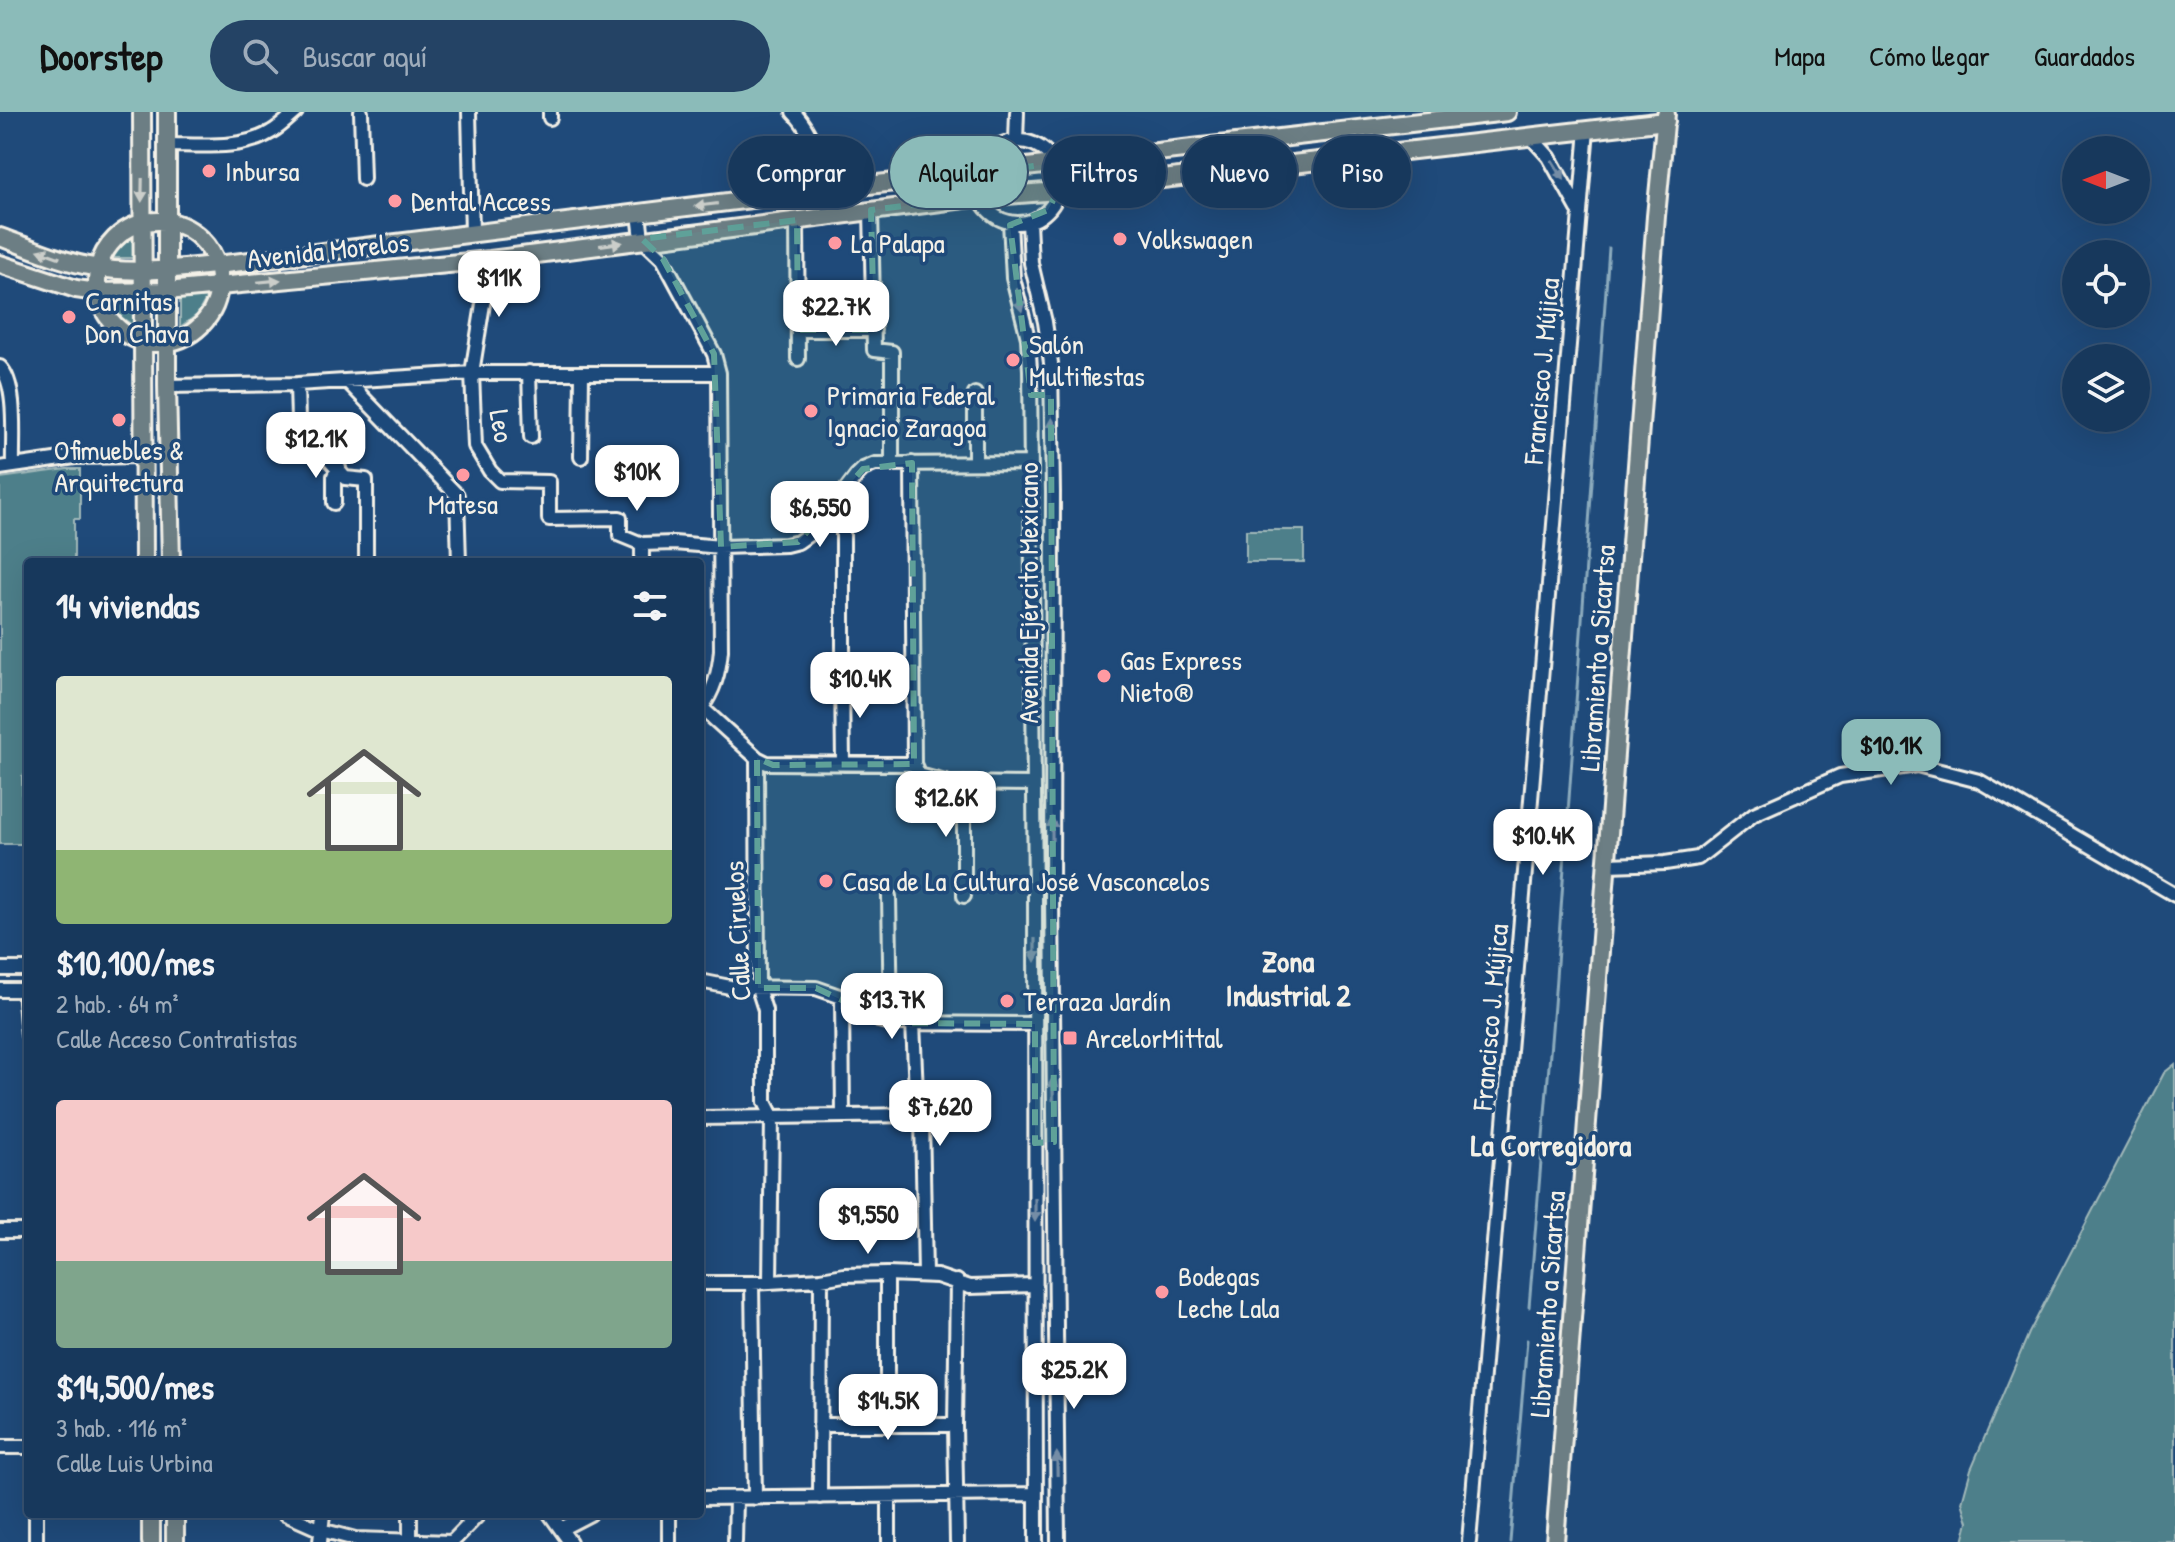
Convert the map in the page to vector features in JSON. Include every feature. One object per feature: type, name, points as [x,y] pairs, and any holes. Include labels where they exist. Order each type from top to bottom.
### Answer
[{"type":"main road","points":[[142,112],[144,558]]},
{"type":"main road","points":[[167,112],[167,386],[171,558]]},
{"type":"main road","name":"Avenida Morelos","points":[[1166,150],[1507,112]]},
{"type":"main road","name":"Avenida Morelos","points":[[1411,149],[1666,117]]},
{"type":"main road","name":"Libramiento a Sicartsa","points":[[1555,1542],[1666,117]]},
{"type":"main road","points":[[1375,126],[1376,136]]},
{"type":"main road","name":"Avenida Morelos","points":[[1166,178],[1313,161]]},
{"type":"main road","name":"Avenida Morelos","points":[[0,237],[77,264],[144,271],[217,265],[728,202]]},
{"type":"main road","name":"Avenida Morelos","points":[[0,264],[76,289],[97,292],[167,291],[490,260],[890,208]]},
{"type":"main road","points":[[167,220],[202,238],[217,265],[219,286],[214,307],[203,324],[187,336],[167,343],[144,342],[122,332],[106,314],[97,292],[98,268],[104,252],[127,228],[143,222],[167,220]]},
{"type":"main road","points":[[144,503],[170,504]]},
{"type":"main road","points":[[151,1518],[151,1542]]},
{"type":"main road","points":[[175,1518],[175,1542]]},
{"type":"street","points":[[273,112],[275,130]]},
{"type":"street","points":[[166,145],[217,145],[264,136],[296,112]]},
{"type":"street","points":[[361,112],[363,179]]},
{"type":"street","points":[[469,112],[472,233]]},
{"type":"street","points":[[793,112],[804,123],[810,136]]},
{"type":"street","points":[[1016,136],[1017,112]]},
{"type":"street","name":"Francisco J. Mújica","points":[[1469,1542],[1587,129]]},
{"type":"street","points":[[1530,136],[1549,157],[1578,209]]},
{"type":"street","points":[[827,208],[828,216]]},
{"type":"street","points":[[988,208],[995,216],[1010,222],[1029,222],[1049,208]]},
{"type":"street","points":[[871,210],[874,350],[892,352],[892,464]]},
{"type":"street","points":[[639,213],[642,239],[663,259],[714,354],[719,373],[720,667],[714,688],[704,704]]},
{"type":"street","points":[[797,220],[798,359]]},
{"type":"street","name":"Avenida Ejército Mexicano","points":[[1010,222],[1013,278],[1028,338],[1031,395],[1036,1542]]},
{"type":"street","name":"Avenida Ejército Mexicano","points":[[1029,222],[1031,263],[1050,351],[1051,395],[1058,1542]]},
{"type":"street","name":"Leo","points":[[490,260],[472,373],[475,446],[500,481],[549,482],[549,519],[620,518],[620,535],[642,544]]},
{"type":"street","points":[[798,330],[874,330]]},
{"type":"street","points":[[1029,353],[1050,351]]},
{"type":"street","points":[[0,367],[7,374],[11,395],[6,467],[75,457],[144,456]]},
{"type":"street","points":[[529,372],[531,437]]},
{"type":"street","points":[[167,386],[297,384],[472,373],[719,373]]},
{"type":"street","points":[[581,457],[582,373]]},
{"type":"street","points":[[347,381],[457,495],[459,558]]},
{"type":"street","points":[[297,384],[298,420],[305,431],[345,478],[366,480],[366,558]]},
{"type":"street","points":[[975,394],[975,463]]},
{"type":"street","points":[[1031,395],[1051,395]]},
{"type":"street","points":[[912,463],[914,764],[919,775],[949,783],[1034,784]]},
{"type":"street","points":[[642,558],[642,544],[768,547],[798,542],[815,530],[863,469],[875,464],[1031,463]]},
{"type":"street","points":[[334,503],[334,476],[339,468]]},
{"type":"street","points":[[843,496],[843,658]]},
{"type":"street","points":[[1033,620],[1053,620]]},
{"type":"street","points":[[842,676],[843,764]]},
{"type":"street","points":[[704,712],[757,758],[773,765],[914,764]]},
{"type":"street","name":"Calle Ciruelos","points":[[757,758],[758,988],[765,1010],[765,1102],[772,1116]]},
{"type":"street","points":[[1608,865],[1665,863],[1698,858],[1754,814],[1840,776],[1917,765],[1979,781],[2175,895]]},
{"type":"street","points":[[964,783],[964,896]]},
{"type":"street","points":[[889,896],[891,1023]]},
{"type":"street","points":[[1035,897],[1052,897]]},
{"type":"street","points":[[0,969],[24,969]]},
{"type":"street","points":[[704,982],[730,987],[816,988],[842,997],[879,1020],[891,1023],[1035,1024]]},
{"type":"street","points":[[0,990],[24,990]]},
{"type":"street","points":[[842,997],[843,1116]]},
{"type":"street","points":[[913,1023],[917,1115]]},
{"type":"street","points":[[704,1118],[917,1115],[922,1118],[925,1275]]},
{"type":"street","points":[[770,1282],[772,1116]]},
{"type":"street","points":[[1035,1143],[1054,1142]]},
{"type":"street","points":[[0,1231],[24,1231]]},
{"type":"street","points":[[887,1274],[887,1424]]},
{"type":"street","points":[[704,1283],[887,1274],[925,1275],[957,1281],[970,1287],[1035,1285]]},
{"type":"street","points":[[820,1497],[821,1279]]},
{"type":"street","points":[[957,1281],[957,1542]]},
{"type":"street","points":[[752,1283],[755,1498]]},
{"type":"street","points":[[1036,1409],[1056,1408]]},
{"type":"street","points":[[820,1425],[955,1425]]},
{"type":"street","points":[[0,1447],[24,1447]]},
{"type":"street","points":[[704,1498],[1036,1494]]},
{"type":"street","points":[[889,1496],[889,1542]]},
{"type":"street","points":[[735,1542],[736,1498]]},
{"type":"street","points":[[36,1518],[36,1542]]},
{"type":"street","points":[[291,1518],[320,1536],[452,1542],[475,1518]]},
{"type":"street","points":[[410,1518],[410,1541]]},
{"type":"street","points":[[553,1518],[570,1542]]},
{"type":"street","points":[[561,1529],[582,1518]]},
{"type":"street","points":[[669,1518],[669,1542]]},
{"type":"highlighted area","points":[[1054,163],[1058,191],[1048,210],[1010,225],[1031,395],[1051,395],[1054,1142],[1035,1143],[1035,1024],[891,1023],[816,988],[758,988],[757,758],[773,765],[914,764],[912,463],[863,469],[798,542],[721,547],[714,354],[663,259],[642,239],[797,220],[798,330],[874,330],[871,210],[977,197],[978,174]]},
{"type":"green space","points":[[135,231],[135,258],[109,258],[119,242]]},
{"type":"green space","points":[[207,297],[197,315],[180,327],[180,298]]},
{"type":"green space","points":[[135,301],[135,327],[121,317],[109,302]]},
{"type":"green space","points":[[80,469],[80,519],[74,519],[74,558],[24,558],[23,844],[0,844],[0,478]]},
{"type":"green space","points":[[1246,530],[1304,530],[1304,562],[1246,562]]},
{"type":"green space","points":[[864,659],[905,659],[905,691],[864,691]]},
{"type":"green space","points":[[2175,1064],[2175,1542],[1963,1542],[1968,1522],[1962,1502],[1971,1469],[2029,1333],[2164,1073]]},
{"type":"waterway","points":[[1529,1307],[1609,248]]},
{"type":"waterway","points":[[1510,1542],[1527,1340]]},
{"type":"place","name":"Inbursa","points":[[209,171]]},
{"type":"place","name":"Dental Access","points":[[395,201]]},
{"type":"place","name":"Volkswagen","points":[[1120,239]]},
{"type":"place","name":"La Palapa","points":[[835,243]]},
{"type":"place","name":"Carnitas Don Chava","points":[[69,317]]},
{"type":"place","name":"Salón Multifiestas","points":[[1013,360]]},
{"type":"place","name":"Primaria Federal Ignacio Zaragoa","points":[[811,411]]},
{"type":"place","name":"Ofimuebles & Arquitectura","points":[[119,420]]},
{"type":"place","name":"Matesa","points":[[463,475]]},
{"type":"place","name":"Gas Express Nieto®","points":[[1104,676]]},
{"type":"place","name":"Casa de La Cultura José Vasconcelos","points":[[826,881]]},
{"type":"place","name":"Terraza Jardín","points":[[1007,1001]]},
{"type":"place","name":"ArcelorMittal","points":[[1070,1038]]},
{"type":"place","name":"Bodegas Leche Lala","points":[[1162,1292]]},
{"type":"district","name":"Zona Industrial 2","points":[[1288,978]]},
{"type":"district","name":"La Corregidora","points":[[1551,1145]]}]
